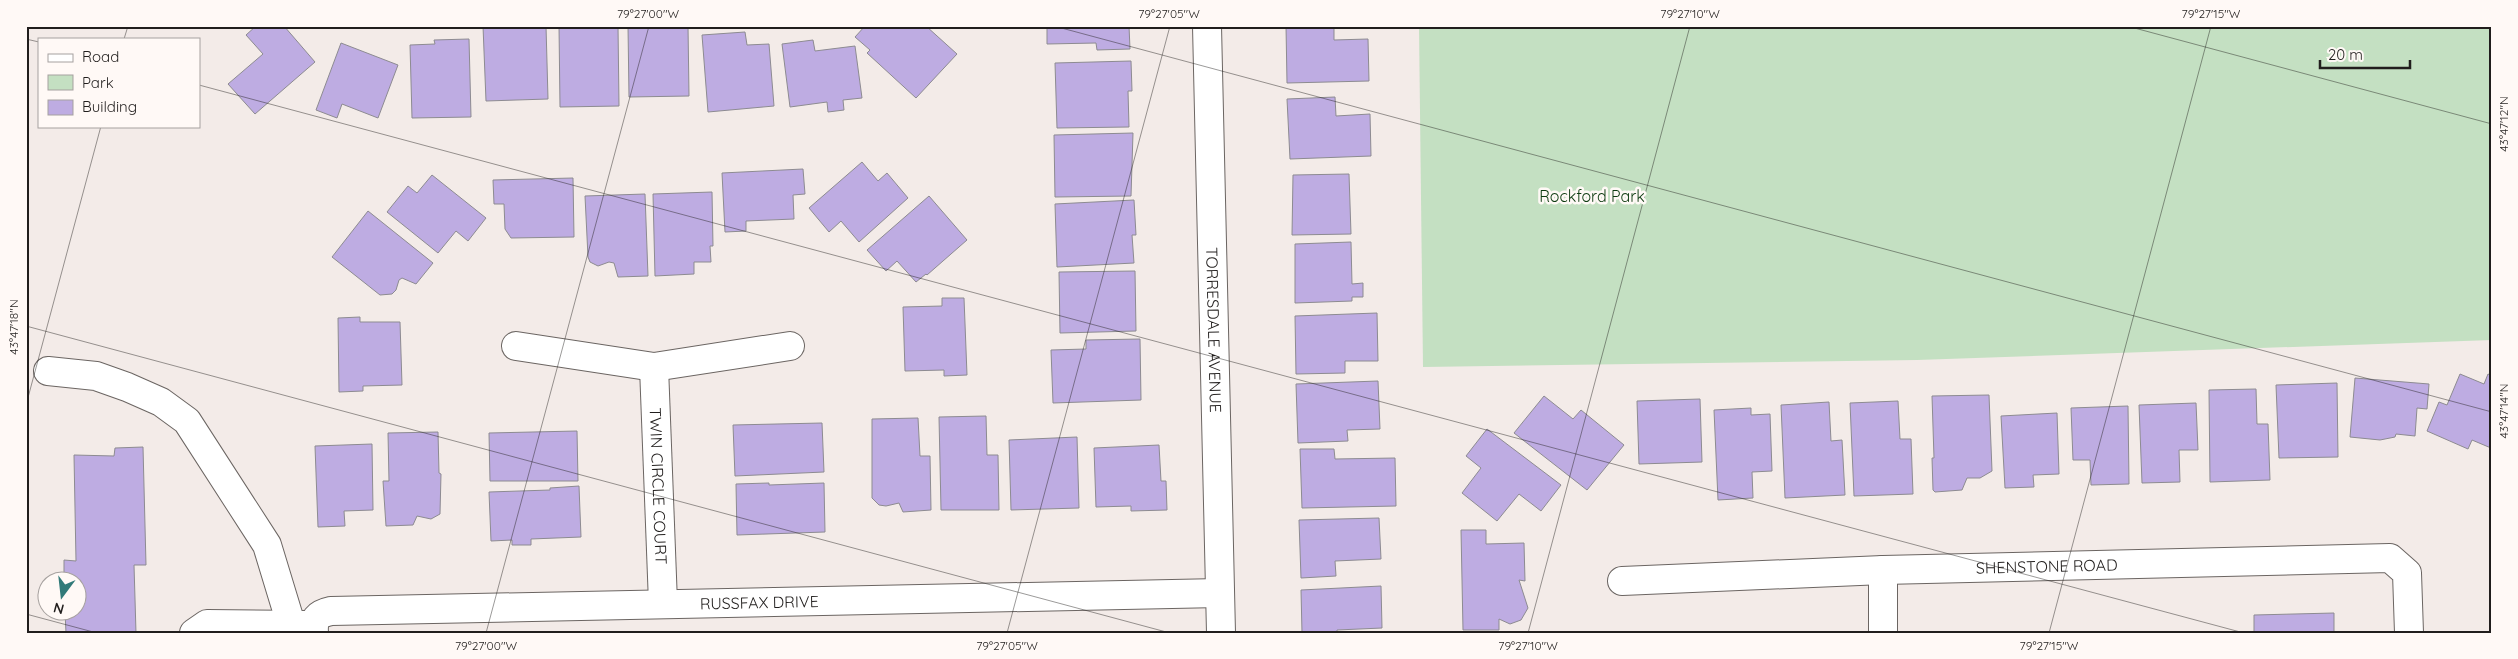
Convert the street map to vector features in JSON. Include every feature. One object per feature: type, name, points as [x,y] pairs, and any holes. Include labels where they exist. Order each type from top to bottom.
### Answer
[{"type":"street","name":"TORRESDALE AVENUE","points":[[1207,26],[1221,633]]},
{"type":"street","points":[[516,346],[654,367],[790,346]]},
{"type":"street","name":"TWIN CIRCLE COURT","points":[[654,367],[664,604]]},
{"type":"street","points":[[48,371],[96,376],[127,387],[161,402],[187,421],[267,545],[306,627],[207,624],[194,633]]},
{"type":"street","name":"SHENSTONE ROAD","points":[[1622,581],[1883,570],[2390,558],[2407,573],[2409,633]]},
{"type":"street","points":[[1883,570],[1883,633]]},
{"type":"street","name":"RUSSFAX DRIVE","points":[[306,627],[319,615],[331,611],[1220,593]]},
{"type":"green space","name":"Rockford Park","points":[[1419,26],[2492,26],[2492,340],[1917,360],[1423,367]]},
{"type":"building","points":[[256,26],[284,26],[315,62],[255,114],[228,84],[263,54],[246,35]]},
{"type":"building","points":[[483,26],[546,26],[548,99],[486,101]]},
{"type":"building","points":[[559,26],[618,26],[619,106],[560,107]]},
{"type":"building","points":[[628,26],[688,26],[689,96],[629,97]]},
{"type":"building","points":[[865,26],[926,26],[957,54],[916,98],[867,53],[870,50],[855,37]]},
{"type":"building","points":[[1047,26],[1129,26],[1130,49],[1097,50],[1096,43],[1047,44]]},
{"type":"building","points":[[1286,26],[1334,26],[1334,40],[1368,39],[1369,81],[1287,83]]},
{"type":"building","points":[[745,32],[747,45],[769,44],[774,106],[708,112],[702,35]]},
{"type":"building","points":[[469,39],[471,117],[412,118],[410,45],[435,44],[434,40]]},
{"type":"building","points":[[813,40],[815,51],[855,46],[862,98],[843,100],[844,110],[828,112],[827,102],[790,107],[782,44]]},
{"type":"building","points":[[341,43],[398,65],[378,118],[342,104],[337,118],[316,110]]},
{"type":"building","points":[[1131,61],[1132,91],[1128,91],[1129,127],[1057,128],[1055,63]]},
{"type":"building","points":[[1335,97],[1336,116],[1370,114],[1371,156],[1290,159],[1287,99]]},
{"type":"building","points":[[1133,133],[1131,196],[1055,197],[1054,135]]},
{"type":"building","points":[[862,162],[878,181],[887,173],[908,198],[859,242],[841,221],[829,232],[809,208]]},
{"type":"building","points":[[803,169],[805,194],[793,195],[794,219],[746,221],[746,231],[725,232],[722,173]]},
{"type":"building","points":[[1349,174],[1351,234],[1292,235],[1293,175]]},
{"type":"building","points":[[432,175],[486,218],[468,241],[456,231],[438,253],[387,212],[408,186],[417,193]]},
{"type":"building","points":[[573,178],[574,237],[511,238],[505,229],[504,204],[494,204],[493,180]]},
{"type":"building","points":[[712,192],[713,246],[710,246],[711,262],[694,262],[694,274],[655,276],[653,194]]},
{"type":"building","points":[[645,194],[648,276],[618,277],[614,263],[609,262],[598,266],[590,262],[588,257],[585,196]]},
{"type":"building","points":[[929,196],[967,240],[927,275],[916,282],[897,261],[886,271],[867,250]]},
{"type":"building","points":[[1134,200],[1136,235],[1132,235],[1134,263],[1057,267],[1055,204]]},
{"type":"building","points":[[368,211],[433,263],[416,284],[402,278],[392,294],[380,295],[332,257]]},
{"type":"building","points":[[1351,242],[1352,284],[1363,283],[1363,297],[1352,297],[1352,301],[1295,303],[1295,244]]},
{"type":"building","points":[[1135,271],[1136,331],[1060,333],[1059,272]]},
{"type":"building","points":[[942,298],[964,298],[967,375],[944,376],[944,370],[905,371],[903,307],[942,306]]},
{"type":"building","points":[[1377,313],[1378,361],[1345,361],[1345,373],[1296,374],[1295,316]]},
{"type":"building","points":[[360,317],[360,322],[400,322],[402,385],[363,386],[363,391],[339,392],[338,318]]},
{"type":"building","points":[[1140,339],[1141,400],[1053,403],[1051,350],[1086,349],[1086,340]]},
{"type":"building","points":[[2460,374],[2484,384],[2488,374],[2492,376],[2491,448],[2472,440],[2468,449],[2427,431],[2439,402],[2447,405]]},
{"type":"building","points":[[2355,378],[2429,384],[2427,409],[2417,408],[2415,436],[2396,434],[2395,437],[2380,440],[2350,437]]},
{"type":"building","points":[[1378,381],[1380,429],[1347,430],[1348,441],[1298,443],[1296,384]]},
{"type":"building","points":[[2337,383],[2338,457],[2279,458],[2276,385]]},
{"type":"building","points":[[2256,389],[2257,424],[2268,424],[2270,480],[2210,482],[2209,390]]},
{"type":"building","points":[[1989,395],[1992,471],[1980,478],[1967,478],[1962,490],[1935,492],[1933,490],[1932,458],[1934,458],[1932,396]]},
{"type":"building","points":[[1544,396],[1573,419],[1581,410],[1624,445],[1587,490],[1514,433]]},
{"type":"building","points":[[1700,399],[1702,462],[1639,464],[1637,401]]},
{"type":"building","points":[[1898,401],[1900,439],[1911,439],[1913,494],[1854,496],[1850,403]]},
{"type":"building","points":[[1829,402],[1831,441],[1842,440],[1845,495],[1785,498],[1781,405]]},
{"type":"building","points":[[2196,403],[2198,450],[2179,450],[2180,482],[2142,483],[2139,405]]},
{"type":"building","points":[[2128,406],[2129,484],[2091,485],[2090,460],[2073,460],[2071,408]]},
{"type":"building","points":[[1751,408],[1751,415],[1770,414],[1772,471],[1752,472],[1753,498],[1718,500],[1714,410]]},
{"type":"building","points":[[2057,413],[2059,474],[2033,475],[2034,487],[2005,488],[2001,416]]},
{"type":"building","points":[[986,416],[987,455],[998,455],[999,510],[941,510],[939,417]]},
{"type":"building","points":[[918,418],[920,456],[930,456],[931,510],[903,512],[899,503],[886,506],[879,505],[872,498],[872,419]]},
{"type":"building","points":[[822,423],[824,472],[735,476],[733,425]]},
{"type":"building","points":[[1487,429],[1561,485],[1541,511],[1519,494],[1497,521],[1462,493],[1481,468],[1466,456]]},
{"type":"building","points":[[577,431],[578,481],[490,481],[489,433]]},
{"type":"building","points":[[438,432],[439,473],[441,474],[440,514],[431,519],[417,516],[413,525],[386,526],[383,481],[389,481],[388,433]]},
{"type":"building","points":[[1077,437],[1079,508],[1011,510],[1009,440]]},
{"type":"building","points":[[372,444],[373,510],[344,511],[345,526],[318,527],[315,446]]},
{"type":"building","points":[[1159,445],[1161,481],[1166,481],[1167,510],[1131,511],[1131,506],[1096,507],[1094,448]]},
{"type":"building","points":[[143,447],[146,565],[134,565],[136,633],[66,633],[65,622],[88,622],[88,572],[64,572],[64,560],[76,561],[74,455],[114,456],[115,448]]},
{"type":"building","points":[[1300,449],[1334,449],[1335,459],[1395,458],[1396,506],[1302,508]]},
{"type":"building","points":[[769,483],[769,485],[824,483],[825,532],[737,535],[736,484]]},
{"type":"building","points":[[579,486],[581,537],[531,539],[531,545],[512,545],[512,540],[491,541],[489,492],[550,490],[550,488]]},
{"type":"building","points":[[1379,518],[1381,559],[1335,561],[1336,576],[1301,578],[1299,520]]},
{"type":"building","points":[[1461,530],[1486,530],[1486,544],[1524,543],[1525,581],[1519,580],[1528,608],[1521,620],[1510,624],[1499,619],[1499,630],[1463,630]]},
{"type":"building","points":[[1381,586],[1382,628],[1337,630],[1337,633],[1302,633],[1301,590]]},
{"type":"building","points":[[2334,613],[2334,633],[2254,633],[2254,615]]}]
